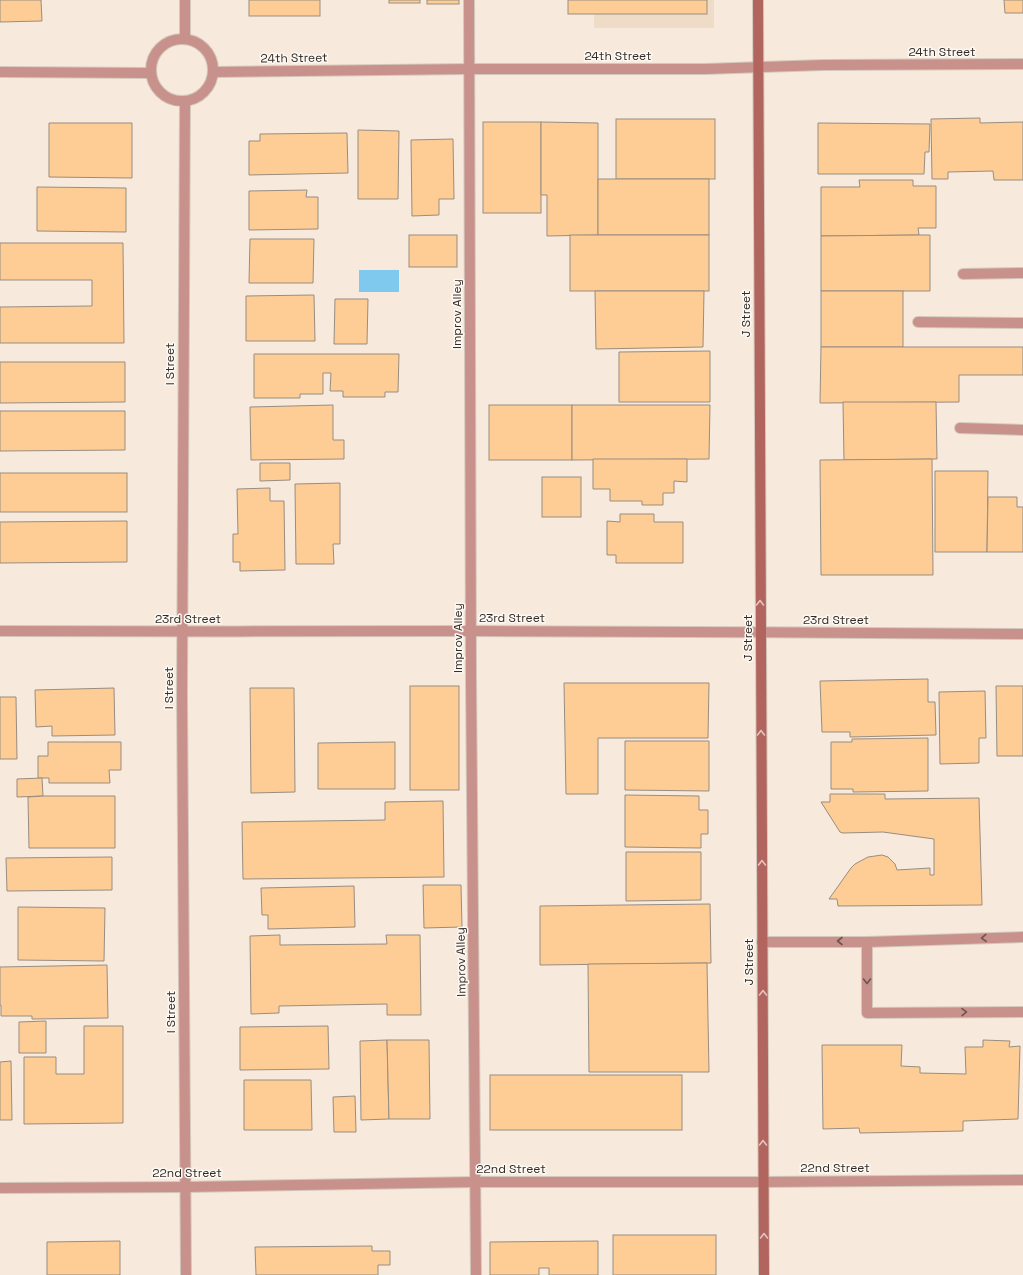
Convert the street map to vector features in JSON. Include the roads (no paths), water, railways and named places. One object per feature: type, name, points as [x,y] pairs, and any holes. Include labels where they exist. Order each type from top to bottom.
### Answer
[{"type":"main road","name":"J Street","points":[[758,0],[764,1275]]},
{"type":"street","points":[[185,0],[185,39]]},
{"type":"street","name":"Improv Alley","points":[[469,0],[471,631],[476,1275]]},
{"type":"street","points":[[185,39],[196,43],[206,50],[211,60],[213,72],[211,81],[206,90],[198,97],[184,101],[169,99],[160,92],[153,84],[151,73],[152,62],[156,52],[164,44],[174,40],[185,39]]},
{"type":"street","name":"24th Street","points":[[213,72],[469,69],[705,69],[824,65],[1023,64]]},
{"type":"street","points":[[0,72],[151,73]]},
{"type":"street","name":"I Street","points":[[184,101],[182,632],[186,1275]]},
{"type":"street","points":[[963,274],[1023,273]]},
{"type":"street","points":[[918,322],[1023,323]]},
{"type":"street","points":[[960,428],[1023,430]]},
{"type":"street","name":"23rd Street","points":[[0,630],[182,632],[471,631],[1023,634]]},
{"type":"street","points":[[762,942],[867,942],[1023,937]]},
{"type":"street","points":[[867,942],[867,1013],[1023,1012]]},
{"type":"street","name":"22nd Street","points":[[0,1188],[186,1187],[476,1182],[1023,1180]]},
{"type":"water","points":[[359,270],[399,270],[399,292],[359,292]]}]
